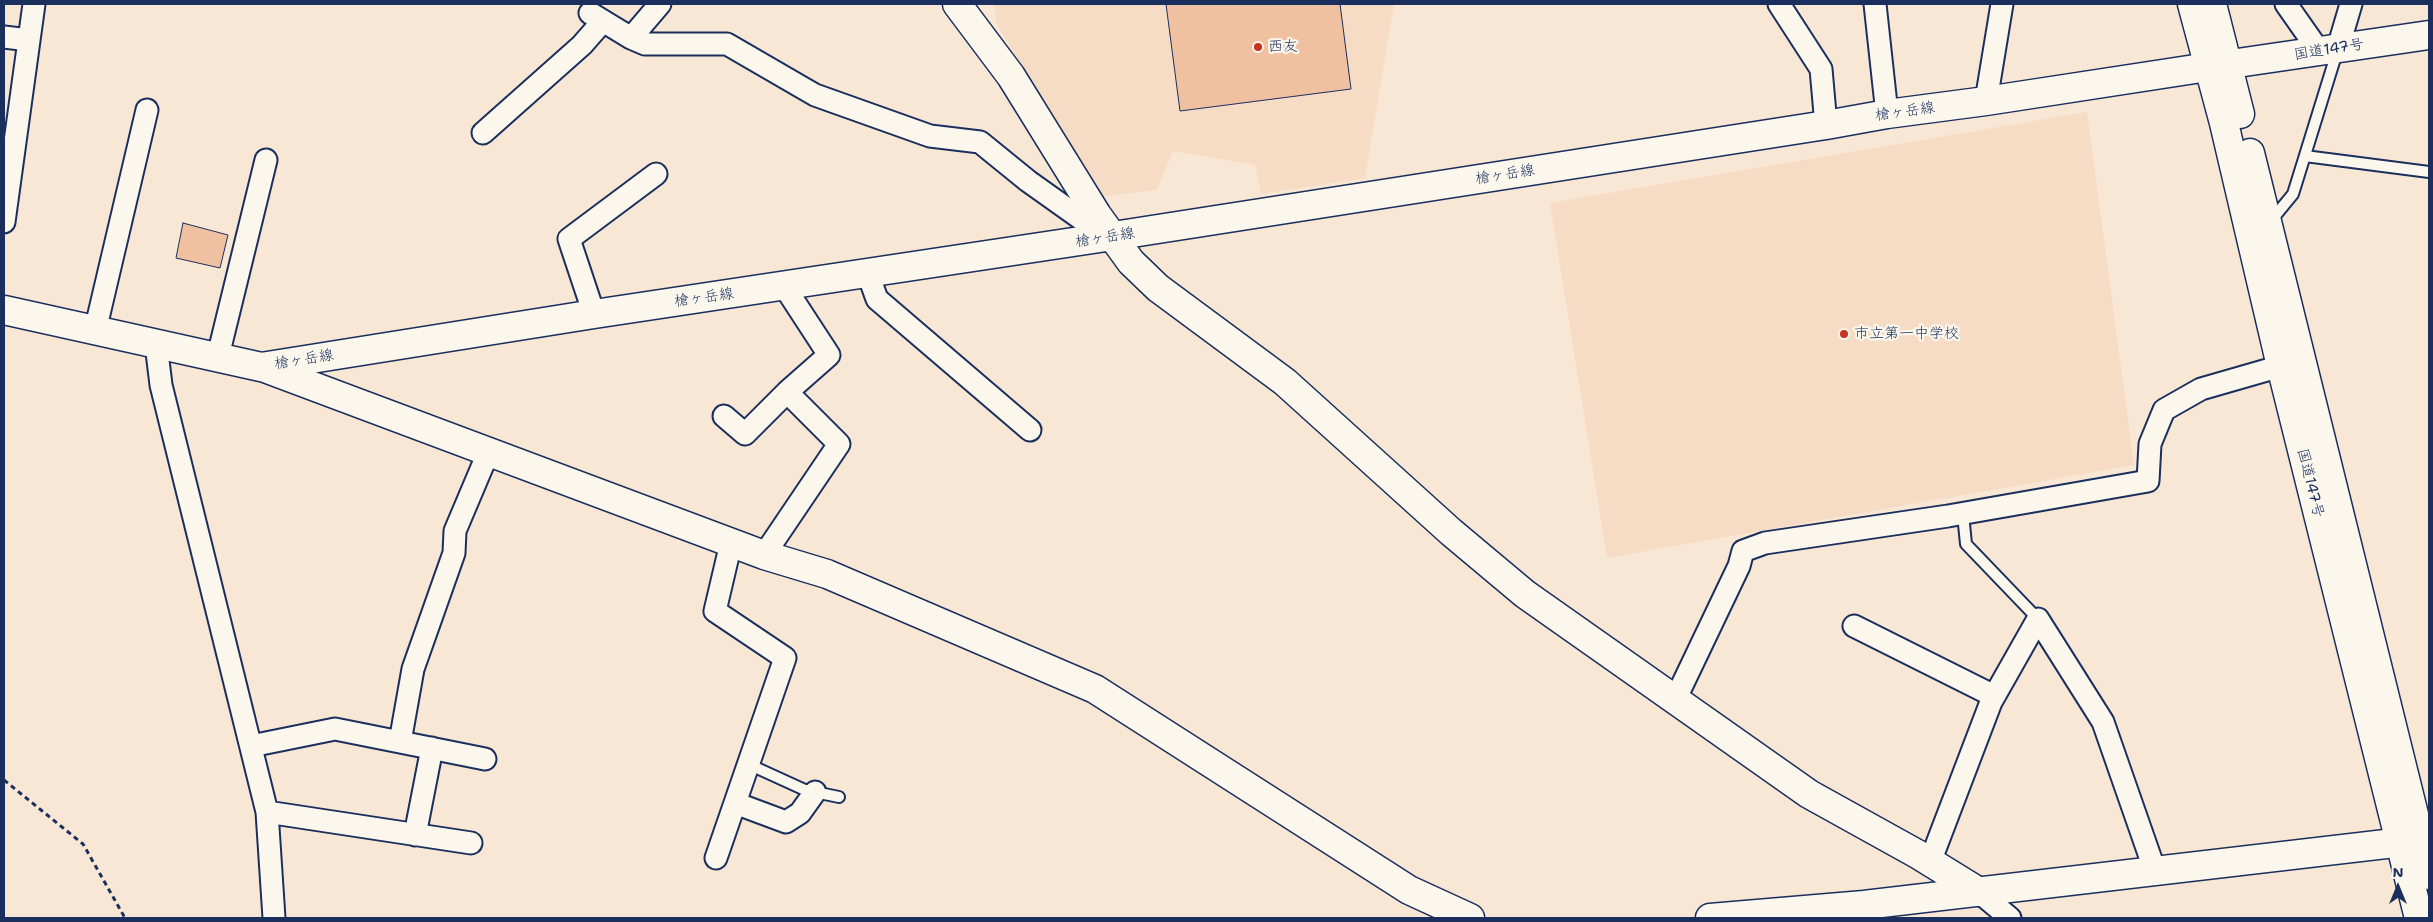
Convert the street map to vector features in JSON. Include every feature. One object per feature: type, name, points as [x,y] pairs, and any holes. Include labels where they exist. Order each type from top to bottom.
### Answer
[{"type":"main road","points":[[958,4],[1012,76],[1098,215],[1131,262],[1158,288],[1285,382],[1451,532],[1525,594],[1809,794],[1930,862],[1979,892]]},
{"type":"main road","points":[[2192,4],[2218,66]]},
{"type":"main road","points":[[2212,4],[2218,66]]},
{"type":"main road","name":"国道147号","points":[[2218,66],[2429,35]]},
{"type":"main road","name":"槍ヶ岳線","points":[[4,310],[261,367],[594,314],[1113,236],[1887,114],[2218,66]]},
{"type":"main road","name":"国道147号","points":[[2218,66],[2268,225],[2314,457],[2416,840],[2429,875]]},
{"type":"main road","name":"国道147号","points":[[2218,66],[2224,123],[2281,366],[2314,457]]},
{"type":"main road","points":[[261,367],[731,543],[826,574],[1095,689],[1409,890],[1470,918]]},
{"type":"main road","points":[[1710,918],[1859,912],[1979,892],[2416,840]]},
{"type":"main road","name":"国道147号","points":[[2416,840],[2419,918]]},
{"type":"street","points":[[4,222],[12,113],[29,40],[34,4]]},
{"type":"street","points":[[631,38],[660,4]]},
{"type":"street","points":[[1779,4],[1822,69],[1826,125]]},
{"type":"street","points":[[1875,4],[1887,114]]},
{"type":"street","points":[[1986,101],[2002,4]]},
{"type":"street","points":[[2286,4],[2329,50],[2352,4]]},
{"type":"street","points":[[483,133],[582,45],[591,10],[631,38],[645,44],[727,44],[815,95],[930,136],[980,142],[1028,181],[1072,213],[1113,236]]},
{"type":"street","points":[[4,37],[29,40]]},
{"type":"street","points":[[95,331],[147,110]]},
{"type":"street","points":[[218,356],[266,160]]},
{"type":"street","points":[[594,314],[569,239],[656,174]]},
{"type":"street","points":[[868,274],[877,299],[1030,430]]},
{"type":"street","points":[[724,416],[745,434],[828,355],[784,286]]},
{"type":"street","points":[[156,344],[161,385],[267,812],[274,918]]},
{"type":"street","points":[[1675,700],[1739,566],[1743,551],[1765,543],[1963,514],[2148,481],[2150,444],[2164,410],[2201,389],[2281,366]]},
{"type":"street","points":[[764,555],[839,444],[787,392]]},
{"type":"street","points":[[400,742],[413,669],[454,553],[455,532],[488,453]]},
{"type":"street","points":[[716,858],[785,658],[715,611],[731,543]]},
{"type":"street","points":[[1930,862],[1994,696],[2038,619],[2102,722],[2155,871]]},
{"type":"street","points":[[1854,626],[1994,696]]},
{"type":"street","points":[[252,746],[335,729],[485,759]]},
{"type":"street","points":[[415,834],[432,748]]},
{"type":"street","points":[[735,803],[786,822],[800,813],[815,792]]},
{"type":"street","points":[[267,812],[471,843]]},
{"type":"street","points":[[1979,892],[2010,918]]},
{"type":"lane","points":[[2268,225],[2293,194],[2305,156],[2329,50]]},
{"type":"lane","points":[[2305,156],[2429,172]]},
{"type":"lane","points":[[1963,514],[1966,544],[2038,619]]},
{"type":"lane","points":[[748,764],[805,790],[839,797]]},
{"type":"path","points":[[4,780],[83,844],[125,918]]},
{"type":"shaded area","points":[[994,4],[1394,4],[1365,178],[1261,194],[1255,165],[1173,151],[1157,190],[1103,196],[997,25]]},
{"type":"shaded area","name":"市立第一中学校","points":[[2087,112],[2134,465],[1607,558],[1550,203]]},
{"type":"building","name":"西友","points":[[1166,4],[1340,4],[1351,89],[1180,111]]},
{"type":"building","points":[[183,223],[228,235],[220,268],[176,258]]},
{"type":"place","name":"西友","points":[[1258,47]]},
{"type":"place","name":"市立第一中学校","points":[[1844,334]]}]
